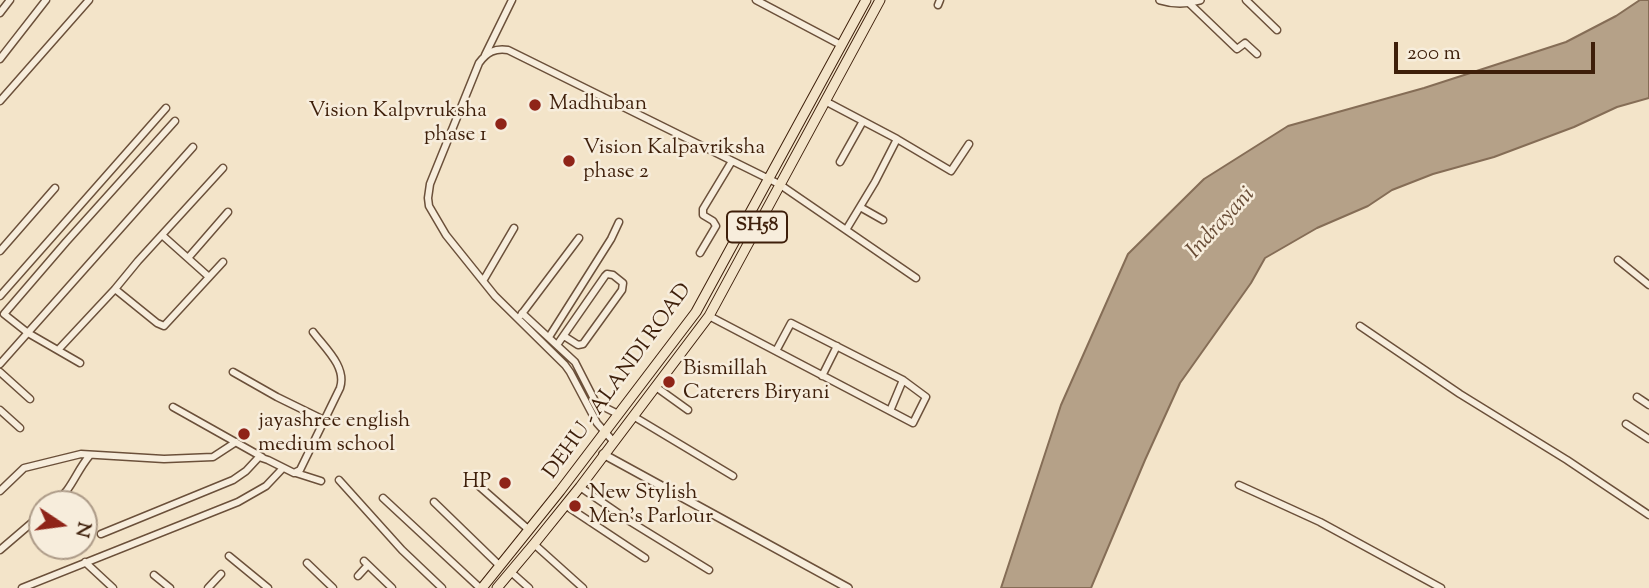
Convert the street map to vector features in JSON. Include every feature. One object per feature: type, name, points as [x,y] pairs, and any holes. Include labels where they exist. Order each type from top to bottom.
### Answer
[{"type":"main road","name":"DEHU - ALANDI ROAD","points":[[481,588],[529,530],[696,312],[866,0]]},
{"type":"main road","name":"DEHU - ALANDI ROAD","points":[[497,588],[580,486],[709,316],[880,0]]},
{"type":"street","points":[[0,13],[10,0]]},
{"type":"street","points":[[0,59],[46,0]]},
{"type":"street","points":[[0,101],[89,0]]},
{"type":"street","points":[[512,0],[479,63],[430,184],[428,198],[435,218],[446,235],[483,281],[520,316],[570,372],[589,410],[604,433],[613,441]]},
{"type":"street","points":[[756,0],[841,45]]},
{"type":"street","points":[[1160,0],[1178,3],[1200,0]]},
{"type":"street","points":[[1246,0],[1277,30]]},
{"type":"street","points":[[1189,3],[1237,49],[1245,43],[1257,54]]},
{"type":"street","points":[[484,56],[499,49],[508,50],[779,184],[916,278]]},
{"type":"street","points":[[825,101],[951,171],[969,144]]},
{"type":"street","points":[[0,295],[166,108]]},
{"type":"street","points":[[80,363],[28,333],[4,314],[175,121]]},
{"type":"street","points":[[840,162],[863,121]]},
{"type":"street","points":[[846,229],[897,139]]},
{"type":"street","points":[[0,365],[193,147]]},
{"type":"street","points":[[701,253],[716,226],[702,213],[703,209],[732,161]]},
{"type":"street","points":[[58,350],[223,168]]},
{"type":"street","points":[[0,251],[55,188]]},
{"type":"street","points":[[860,207],[883,220]]},
{"type":"street","points":[[188,258],[229,212]]},
{"type":"street","points":[[549,337],[619,222]]},
{"type":"street","points":[[483,281],[514,228]]},
{"type":"street","points":[[162,235],[209,277]]},
{"type":"street","points":[[520,316],[579,238]]},
{"type":"street","points":[[1618,260],[1649,285]]},
{"type":"street","points":[[116,289],[164,326],[223,262]]},
{"type":"street","points":[[557,345],[607,274],[623,283],[622,290],[583,344],[578,345],[564,336]]},
{"type":"street","points":[[520,316],[572,358],[596,403],[618,414]]},
{"type":"street","points":[[709,316],[913,423],[926,397],[903,380],[791,323],[776,351]]},
{"type":"street","points":[[1360,326],[1460,394],[1567,460],[1649,515]]},
{"type":"street","points":[[296,473],[300,470],[340,388],[342,375],[313,332]]},
{"type":"street","points":[[822,376],[837,346]]},
{"type":"street","points":[[0,372],[30,399]]},
{"type":"street","points":[[233,372],[324,419]]},
{"type":"street","points":[[890,411],[903,380]]},
{"type":"street","points":[[656,387],[688,410]]},
{"type":"street","points":[[1637,397],[1649,405]]},
{"type":"street","points":[[173,407],[283,468],[321,481]]},
{"type":"street","points":[[0,410],[20,428]]},
{"type":"street","points":[[633,416],[733,476]]},
{"type":"street","points":[[1626,424],[1649,439]]},
{"type":"street","points":[[0,491],[24,468],[71,455],[81,453],[164,459],[213,457],[236,442]]},
{"type":"street","points":[[603,454],[848,588]]},
{"type":"street","points":[[69,490],[82,464],[90,455]]},
{"type":"street","points":[[101,534],[233,480],[246,471],[256,458],[262,457]]},
{"type":"street","points":[[22,588],[238,502],[266,486],[283,468]]},
{"type":"street","points":[[339,480],[371,517],[442,588]]},
{"type":"street","points":[[1239,485],[1320,522],[1441,588]]},
{"type":"street","points":[[479,486],[529,530]]},
{"type":"street","points":[[580,486],[631,522],[709,570]]},
{"type":"street","points":[[383,498],[481,588]]},
{"type":"street","points":[[434,502],[500,566]]},
{"type":"street","points":[[565,505],[646,558]]},
{"type":"street","points":[[0,550],[28,526]]},
{"type":"street","points":[[534,544],[583,588]]},
{"type":"street","points":[[229,556],[268,588]]},
{"type":"street","points":[[85,562],[113,588]]},
{"type":"street","points":[[307,563],[333,588]]},
{"type":"street","points":[[358,576],[366,563],[392,588]]},
{"type":"street","points":[[511,572],[529,588]]},
{"type":"street","points":[[208,588],[221,574]]},
{"type":"street","points":[[154,575],[170,588]]},
{"type":"water","name":"Indrayani","points":[[1640,0],[1649,0],[1649,98],[1617,107],[1574,127],[1494,157],[1433,174],[1392,190],[1368,206],[1317,228],[1265,258],[1251,283],[1180,383],[1091,588],[1001,588],[1061,405],[1128,254],[1204,179],[1288,126],[1424,88],[1566,42]]},
{"type":"place","name":"Madhuban","points":[[535,105]]},
{"type":"place","name":"Vision Kalpvruksha phase 1","points":[[501,124]]},
{"type":"place","name":"Vision Kalpavriksha phase 2","points":[[569,161]]},
{"type":"place","name":"Bismillah Caterers Biryani","points":[[669,382]]},
{"type":"place","name":"jayashree english medium school","points":[[244,434]]},
{"type":"place","name":"HP","points":[[505,483]]},
{"type":"place","name":"New Stylish Men's Parlour","points":[[575,506]]}]
